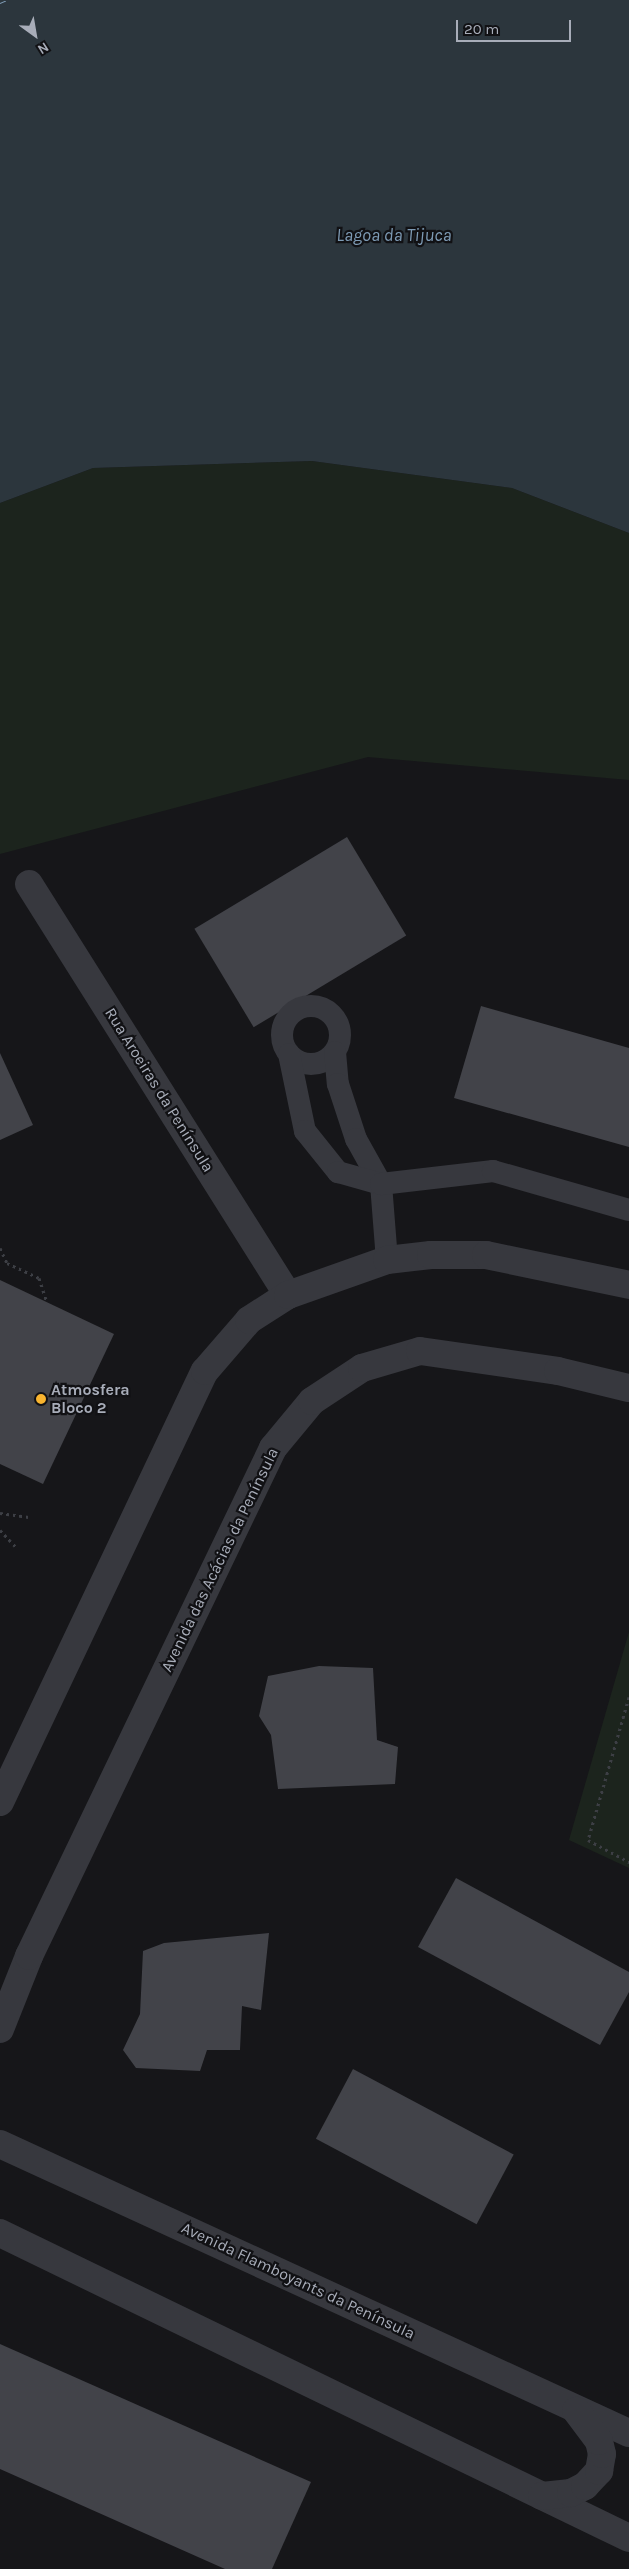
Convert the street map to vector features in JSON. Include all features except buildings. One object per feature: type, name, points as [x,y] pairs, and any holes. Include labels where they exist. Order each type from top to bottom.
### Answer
[{"type":"street","name":"Rua Aroeiras da Península","points":[[29,884],[288,1295]]},
{"type":"street","points":[[0,1802],[205,1371],[250,1320],[288,1295],[387,1260],[432,1255],[486,1255],[629,1286]]},
{"type":"street","name":"Avenida das Acácias da Península","points":[[0,2029],[33,1947],[273,1448],[312,1401],[362,1368],[420,1351],[558,1371],[629,1388]]},
{"type":"street","name":"Avenida Flamboyants da Península","points":[[8,2151],[629,2433]]},
{"type":"street","points":[[0,2233],[629,2538]]},
{"type":"street","name":"Avenida Flamboyants da Península","points":[[542,2496],[570,2493],[586,2486],[599,2471],[602,2454],[599,2441],[573,2408]]},
{"type":"lane","points":[[289,1054],[300,1062],[312,1064],[325,1061],[335,1052],[340,1040],[340,1027],[333,1016],[323,1008],[310,1006],[298,1009],[285,1024],[283,1043],[289,1054],[305,1131],[338,1172],[381,1184],[493,1171],[629,1210]]},
{"type":"lane","points":[[335,1052],[338,1084],[356,1139],[381,1184],[387,1260]]},
{"type":"path","points":[[0,1248],[7,1263],[39,1278],[46,1302]]},
{"type":"path","points":[[0,1513],[29,1517]]},
{"type":"path","points":[[0,1530],[16,1547]]},
{"type":"path","points":[[629,1697],[588,1840],[629,1862]]},
{"type":"shaded area","points":[[312,461],[512,488],[629,533],[629,780],[368,757],[0,854],[0,503],[93,468]]},
{"type":"shaded area","points":[[629,1632],[629,1868],[569,1840]]},
{"type":"water","name":"Lagoa da Tijuca","points":[[0,0],[629,0],[629,533],[512,488],[312,461],[93,468],[0,503]]},
{"type":"ferry route","points":[[0,3],[7,0]]},
{"type":"place","name":"Atmosfera Bloco 2","points":[[41,1399]]}]
